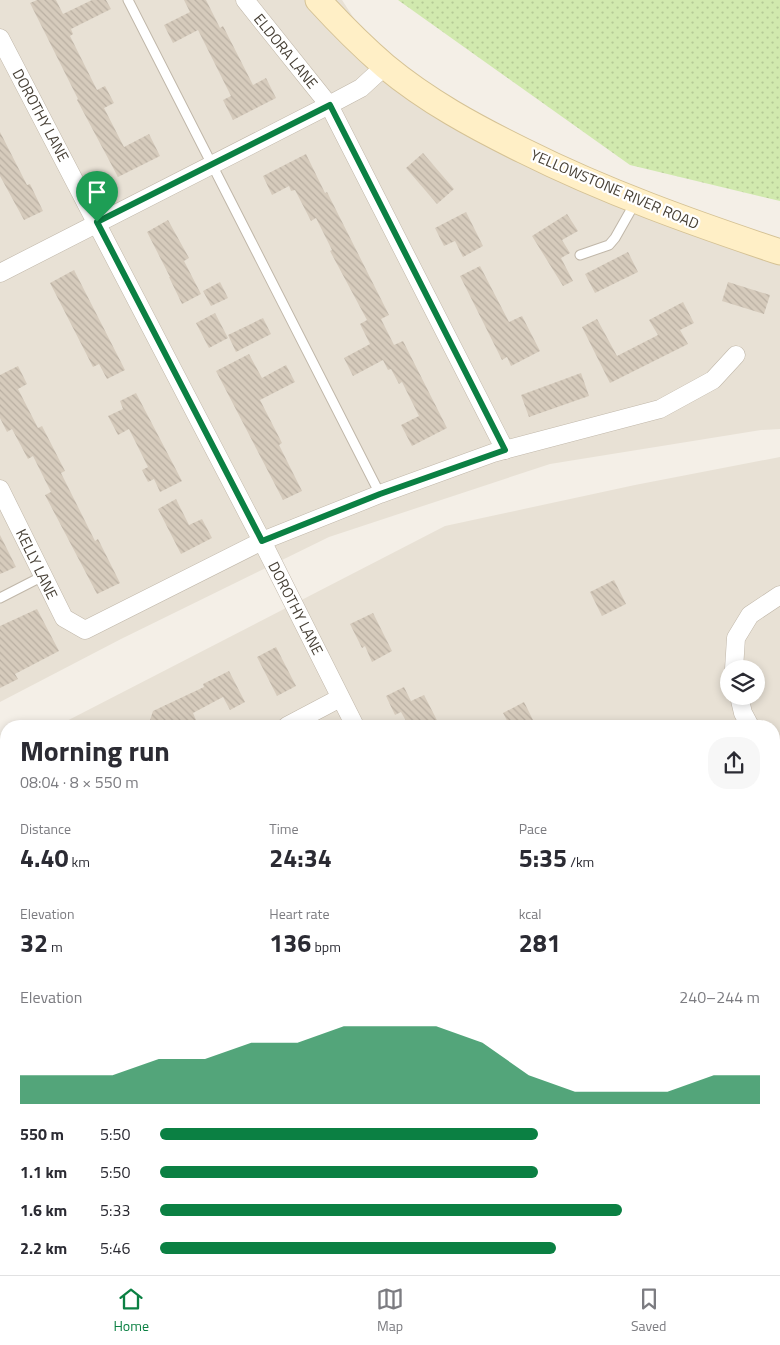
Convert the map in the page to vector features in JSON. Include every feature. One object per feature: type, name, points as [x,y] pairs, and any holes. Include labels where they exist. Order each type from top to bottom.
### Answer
[{"type":"street","name":"ELDORA LANE","points":[[245,0],[330,105],[505,450]]},
{"type":"street","name":"YELLOWSTONE RIVER ROAD","points":[[318,0],[385,66],[436,103],[489,134],[556,167],[636,200],[719,232],[780,252]]},
{"type":"street","name":"DOROTHY LANE","points":[[0,38],[262,541],[352,720]]},
{"type":"street","points":[[0,273],[330,105],[361,88],[385,66]]},
{"type":"street","points":[[262,541],[380,494],[505,450],[660,409],[713,380],[736,355]]},
{"type":"street","name":"KELLY LANE","points":[[0,489],[64,618],[85,630],[262,541]]},
{"type":"street","points":[[735,660],[736,638],[750,615],[780,595]]},
{"type":"street","points":[[298,720],[340,698]]},
{"type":"street","points":[[742,705],[747,720]]},
{"type":"lane","points":[[128,0],[380,494]]},
{"type":"lane","points":[[580,254],[609,245],[615,238],[636,200]]},
{"type":"lane","points":[[0,598],[43,576]]},
{"type":"shaded area","points":[[0,0],[342,0],[385,66],[489,134],[780,245],[780,429],[761,430],[550,464],[329,537],[121,639],[0,702]]},
{"type":"shaded area","points":[[780,457],[780,720],[69,720],[445,526],[635,485]]},
{"type":"green space","points":[[398,0],[780,0],[780,201],[630,165]]},
{"type":"building","points":[[37,0],[56,0],[63,14],[92,0],[106,0],[111,9],[71,29],[73,34],[70,36],[97,90],[105,86],[114,103],[104,108],[124,147],[149,134],[160,156],[118,177],[77,100],[30,3]]},
{"type":"building","points":[[184,0],[206,0],[220,28],[223,26],[253,85],[266,78],[276,98],[233,120],[223,100],[231,96],[198,30],[173,43],[164,25],[190,12]]},
{"type":"building","points":[[0,132],[27,185],[30,184],[43,211],[24,220],[0,176]]},
{"type":"building","points":[[423,153],[454,189],[437,204],[406,168]]},
{"type":"building","points":[[306,154],[389,315],[381,319],[394,345],[403,341],[447,428],[412,446],[401,425],[419,416],[402,382],[399,384],[391,369],[388,370],[383,360],[353,376],[344,358],[370,344],[360,324],[367,320],[330,251],[332,250],[316,218],[311,221],[295,190],[291,191],[289,186],[272,195],[263,176]]},
{"type":"building","points":[[466,212],[483,246],[463,257],[455,241],[444,246],[435,228]]},
{"type":"building","points":[[567,214],[578,231],[562,240],[570,253],[561,258],[573,281],[563,286],[532,236]]},
{"type":"building","points":[[168,220],[189,258],[184,261],[201,294],[182,304],[147,232]]},
{"type":"building","points":[[628,252],[638,272],[595,293],[585,274]]},
{"type":"building","points":[[480,266],[509,322],[522,316],[540,351],[511,366],[507,357],[502,360],[460,276]]},
{"type":"building","points":[[74,270],[125,370],[107,379],[99,364],[93,367],[50,283]]},
{"type":"building","points":[[220,282],[228,298],[211,306],[203,291]]},
{"type":"building","points":[[728,282],[770,295],[764,314],[722,301]]},
{"type":"building","points":[[683,302],[694,323],[680,330],[688,344],[610,383],[582,327],[597,319],[617,356],[658,335],[649,320]]},
{"type":"building","points":[[215,313],[228,338],[209,348],[196,323]]},
{"type":"building","points":[[263,318],[271,334],[236,352],[228,335]]},
{"type":"building","points":[[249,354],[262,378],[286,365],[295,382],[260,400],[282,443],[279,445],[302,491],[283,500],[216,371]]},
{"type":"building","points":[[18,366],[27,384],[18,389],[38,428],[42,426],[65,471],[61,473],[95,541],[98,539],[120,583],[97,594],[45,495],[51,492],[33,456],[28,459],[12,429],[7,432],[0,418],[0,375]]},
{"type":"building","points":[[581,373],[589,396],[529,417],[521,395]]},
{"type":"building","points":[[136,393],[182,481],[160,492],[154,479],[148,482],[142,470],[148,467],[129,429],[118,435],[108,416],[123,409],[120,401]]},
{"type":"building","points":[[176,499],[189,525],[202,519],[212,538],[181,554],[158,509]]},
{"type":"building","points":[[0,535],[16,567],[0,574]]},
{"type":"building","points":[[614,580],[626,604],[602,616],[590,592]]},
{"type":"building","points":[[37,609],[59,651],[15,674],[18,679],[0,688],[0,626]]},
{"type":"building","points":[[373,613],[392,651],[372,662],[365,646],[362,648],[350,624]]},
{"type":"building","points":[[276,647],[296,686],[277,696],[257,657]]},
{"type":"building","points":[[229,671],[245,702],[230,710],[223,697],[193,713],[196,720],[150,720],[153,711],[204,687],[203,684]]},
{"type":"building","points":[[404,687],[411,701],[424,695],[437,720],[406,720],[401,712],[395,715],[386,696]]},
{"type":"building","points":[[524,702],[533,720],[507,720],[503,713]]},
{"type":"route","points":[[330,105],[505,450],[380,494],[262,541],[97,222],[330,105]]}]
